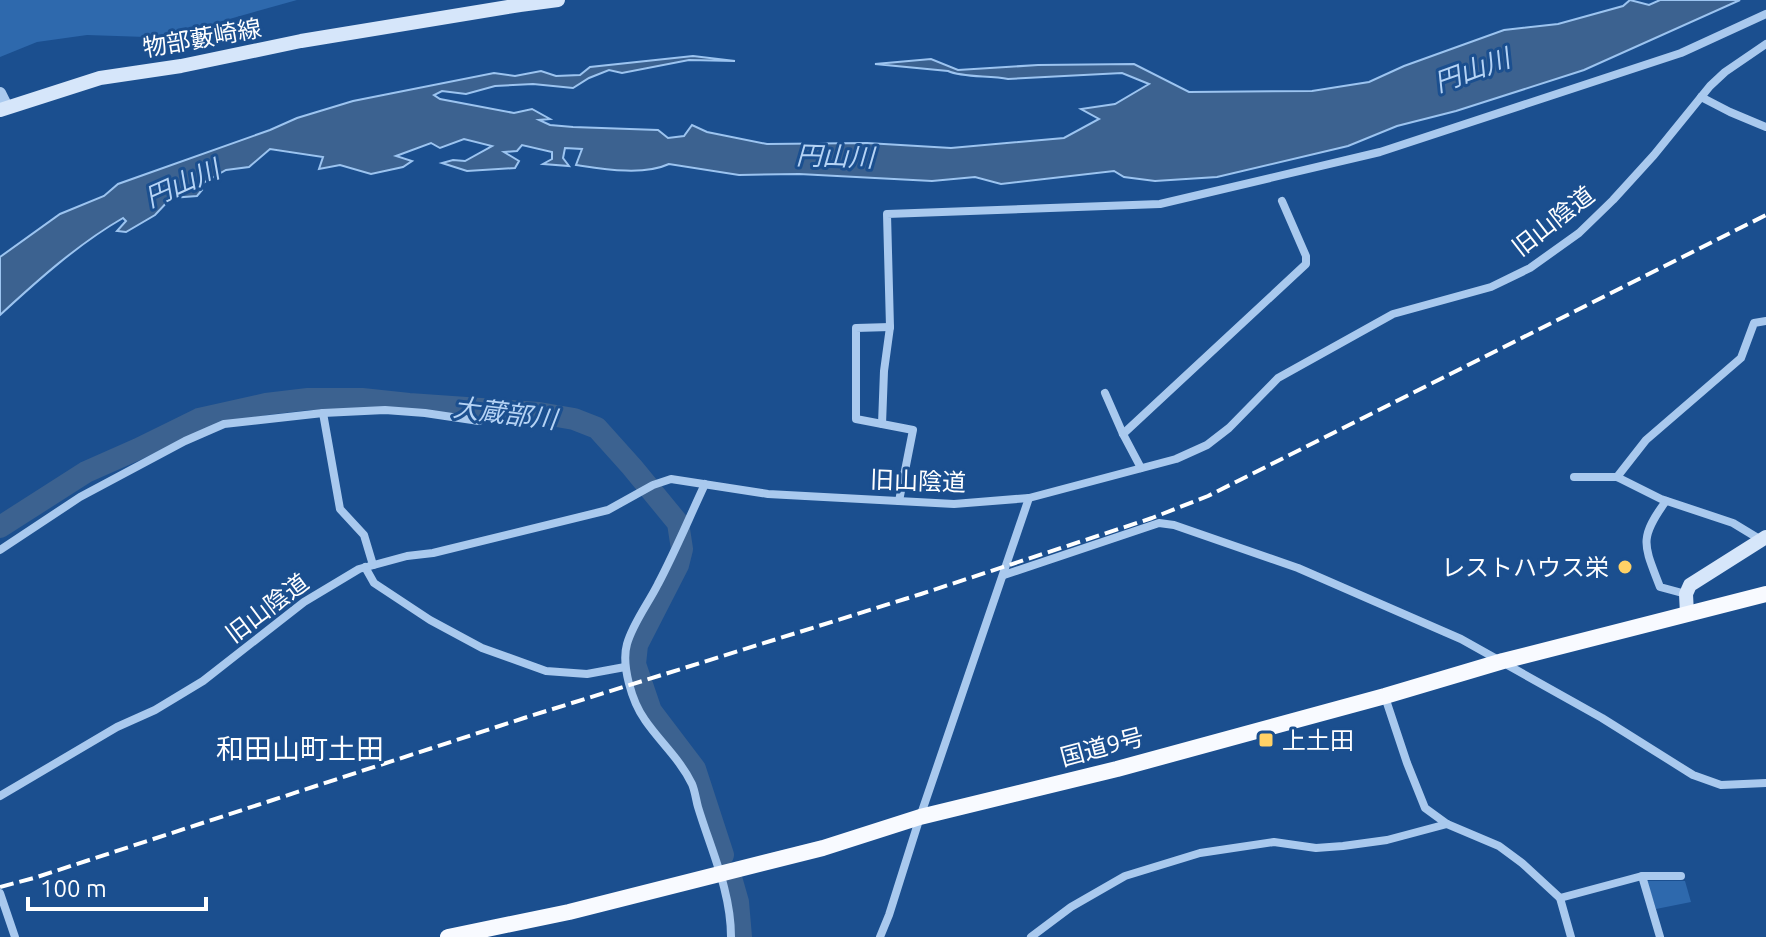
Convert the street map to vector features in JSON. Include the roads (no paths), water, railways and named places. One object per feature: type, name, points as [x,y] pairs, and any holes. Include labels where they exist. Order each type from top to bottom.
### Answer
[{"type":"highway","name":"国道9号","points":[[456,936],[569,912],[823,848],[920,817],[1117,769],[1503,661],[1766,594]]},
{"type":"main road","name":"物部藪崎線","points":[[3,108],[100,78],[181,66],[301,41],[558,0]]},
{"type":"main road","points":[[1687,614],[1686,594],[1692,582],[1763,538]]},
{"type":"street","points":[[882,424],[890,327],[887,214],[1160,204],[1380,152],[1681,53],[1766,14]]},
{"type":"street","name":"旧山陰道","points":[[0,796],[203,681],[304,602],[359,569],[608,510],[653,485],[671,479],[768,494],[954,504],[1029,498],[1176,459],[1207,445],[1229,428],[1278,378],[1393,314],[1491,287],[1530,268],[1579,233],[1654,155],[1725,72],[1766,44]]},
{"type":"street","points":[[0,93],[3,108]]},
{"type":"street","points":[[1701,97],[1766,127]]},
{"type":"street","points":[[1123,434],[1306,264],[1306,256],[1282,201]]},
{"type":"street","points":[[1617,477],[1646,440],[1741,358],[1754,323],[1766,321]]},
{"type":"street","points":[[890,327],[856,328],[856,419],[913,430],[899,501]]},
{"type":"street","points":[[1105,393],[1141,468]]},
{"type":"street","points":[[0,550],[80,497],[185,441],[224,424],[385,410],[479,421]]},
{"type":"street","points":[[323,413],[340,509],[364,535],[374,583],[430,620],[482,648],[546,671],[587,674],[625,667]]},
{"type":"street","points":[[1574,477],[1617,477],[1666,501],[1733,523],[1763,538]]},
{"type":"street","points":[[705,484],[626,645],[625,667],[643,718],[672,752],[693,786],[731,915],[731,937]]},
{"type":"street","points":[[880,937],[1029,498]]},
{"type":"street","points":[[1666,501],[1651,521],[1645,547],[1660,587],[1686,594]]},
{"type":"street","points":[[1004,575],[1159,523],[1174,525],[1298,568],[1461,639],[1602,718],[1693,775],[1721,785],[1766,783]]},
{"type":"street","points":[[1385,696],[1425,808],[1447,824],[1499,846],[1522,863],[1560,898],[1571,937]]},
{"type":"street","points":[[1031,937],[1071,907],[1125,876],[1200,853],[1274,842],[1316,848],[1343,846],[1387,840],[1447,824]]},
{"type":"street","points":[[1560,898],[1642,876],[1681,876]]},
{"type":"street","points":[[1642,876],[1660,937]]},
{"type":"street","points":[[0,893],[15,937]]},
{"type":"water","name":"円山川","points":[[1630,0],[1649,5],[1660,0],[1740,0],[1584,70],[1456,111],[1397,126],[1348,146],[1217,177],[1155,181],[1124,177],[1114,171],[1001,184],[975,177],[932,181],[799,174],[739,175],[669,164],[647,170],[623,170],[576,165],[582,149],[565,148],[563,158],[569,166],[543,164],[552,159],[552,152],[522,145],[517,151],[504,152],[519,161],[515,168],[467,171],[442,163],[465,161],[492,146],[464,139],[440,148],[431,143],[396,156],[412,161],[403,167],[371,174],[340,165],[319,169],[323,157],[270,149],[249,167],[226,170],[198,186],[202,190],[197,196],[171,198],[155,215],[126,232],[117,231],[126,221],[123,218],[106,228],[59,263],[0,315],[0,257],[60,214],[104,196],[118,184],[297,118],[353,101],[494,73],[515,76],[541,71],[556,76],[580,75],[590,67],[693,56],[735,61],[689,60],[622,73],[609,70],[573,88],[533,84],[495,86],[466,94],[442,91],[434,95],[440,99],[514,113],[532,109],[550,119],[539,120],[550,125],[658,130],[668,138],[684,136],[692,125],[707,132],[767,144],[867,143],[951,148],[1064,138],[1099,119],[1081,109],[1115,104],[1149,84],[1122,73],[1008,79],[875,64],[931,59],[958,70],[1134,64],[1189,92],[1312,91],[1369,82],[1504,30],[1558,24],[1623,6]]},
{"type":"waterway","name":"大蔵部川","points":[[0,527],[86,472],[199,419],[266,404],[308,399],[362,399],[539,413],[574,419],[597,428],[678,523],[682,549],[678,565],[637,645],[635,664],[651,711],[695,769],[723,855]]},
{"type":"waterway","name":"大蔵部川","points":[[732,881],[738,902],[741,937]]},
{"type":"railway","points":[[0,887],[1152,518],[1208,496],[1766,215]]},
{"type":"place","name":"レストハウス栄","points":[[1625,567]]},
{"type":"place","name":"上土田","points":[[1266,740]]},
{"type":"district","name":"和田山町土田","points":[[300,748]]}]
